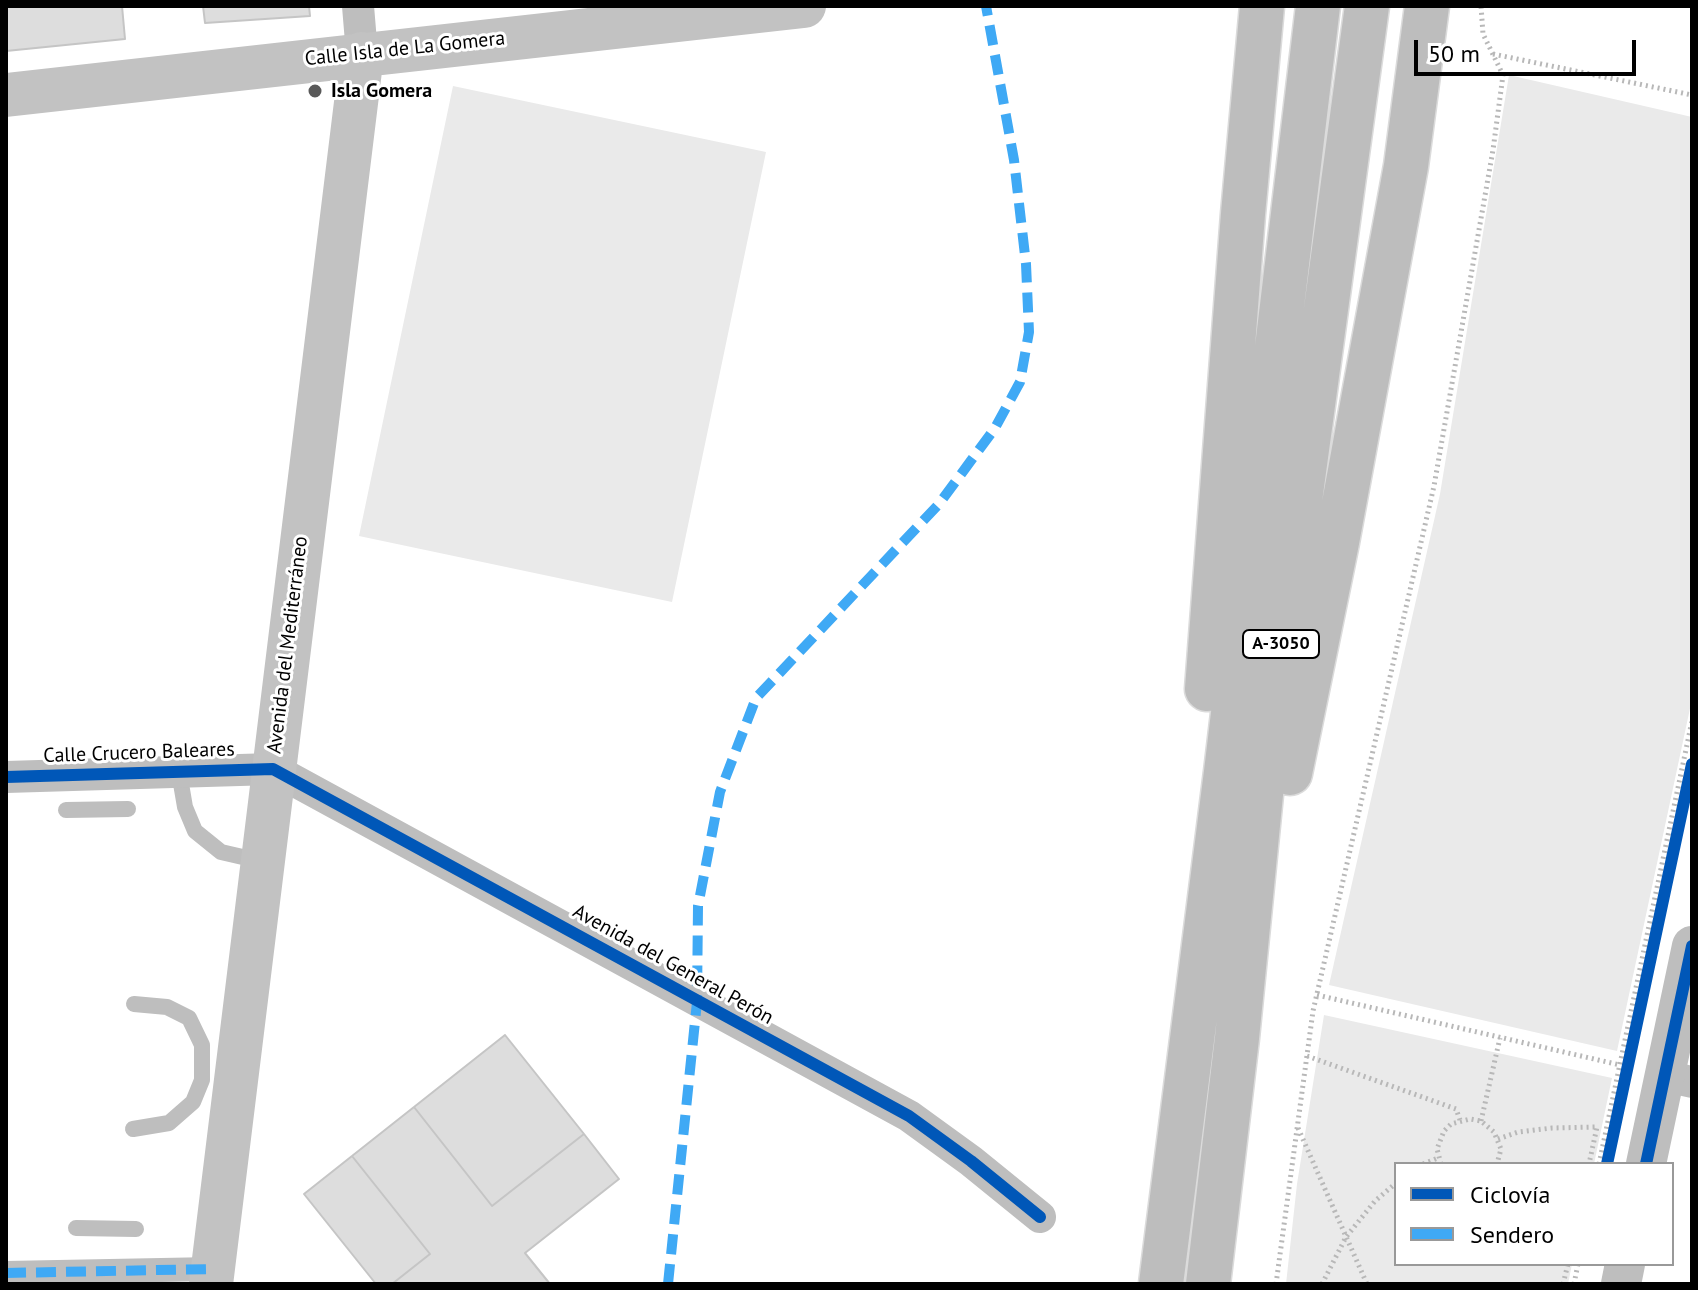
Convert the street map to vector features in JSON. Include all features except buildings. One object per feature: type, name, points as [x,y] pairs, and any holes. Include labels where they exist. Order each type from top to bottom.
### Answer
[{"type":"highway","points":[[1192,1032],[1207,689],[1262,6]]},
{"type":"highway","name":"A-3050","points":[[1161,1284],[1318,6]]},
{"type":"highway","name":"A-3050","points":[[1208,1284],[1237,1038],[1263,774],[1367,6]]},
{"type":"highway","points":[[1237,1038],[1337,542],[1406,166],[1427,6]]},
{"type":"main road","name":"Calle Isla de La Gomera","points":[[6,95],[804,6]]},
{"type":"main road","name":"Avenida del Mediterráneo","points":[[212,1277],[218,1084],[262,861],[362,54]]},
{"type":"street","points":[[358,6],[362,54]]},
{"type":"street","name":"Calle Crucero Baleares","points":[[6,777],[273,769]]},
{"type":"street","name":"Avenida del General Perón","points":[[273,769],[909,1116],[1040,1217]]},
{"type":"street","points":[[1647,1162],[1678,1079],[1692,946]]},
{"type":"street","points":[[6,1273],[212,1277]]},
{"type":"lane","points":[[179,772],[185,807],[195,831],[221,852],[262,861]]},
{"type":"lane","points":[[66,810],[128,809]]},
{"type":"lane","points":[[133,1129],[169,1123],[218,1084],[189,1018],[167,1007],[134,1004]]},
{"type":"lane","points":[[76,1228],[136,1229]]},
{"type":"path","points":[[1276,1284],[1317,995],[1434,486],[1493,150],[1503,75],[1483,34],[1481,6]]},
{"type":"path","points":[[1492,53],[1692,95]]},
{"type":"path","points":[[1599,1162],[1692,721]]},
{"type":"path","points":[[1607,1162],[1692,764]]},
{"type":"path","points":[[1317,995],[1620,1065]]},
{"type":"path","points":[[1481,1121],[1500,1038]]},
{"type":"path","points":[[1307,1056],[1456,1109],[1460,1120]]},
{"type":"path","points":[[1440,1161],[1439,1140],[1451,1124],[1460,1120],[1481,1121],[1489,1126],[1501,1149],[1498,1162]]},
{"type":"path","points":[[1297,1125],[1367,1284]]},
{"type":"path","points":[[1498,1139],[1518,1132],[1597,1127],[1589,1162]]},
{"type":"path","points":[[1322,1284],[1346,1237],[1375,1201],[1394,1185]]},
{"type":"shaded area","points":[[1509,75],[1692,117],[1692,699],[1617,1051],[1329,985],[1440,494]]},
{"type":"shaded area","points":[[453,86],[766,152],[672,602],[359,536]]},
{"type":"shaded area","points":[[1324,1015],[1612,1078],[1594,1162],[1394,1162],[1394,1266],[1572,1266],[1568,1284],[1286,1284],[1297,1184]]},
{"type":"marked path","points":[[668,1284],[697,1002],[698,906],[720,792],[756,698],[939,504],[995,428],[1020,382],[1029,332],[1026,264],[1014,160],[986,6]]},
{"type":"marked path","points":[[6,1273],[213,1269]]},
{"type":"cycle path","points":[[1607,1162],[1692,764]]},
{"type":"cycle path","points":[[6,777],[273,769],[909,1116],[1040,1217]]},
{"type":"cycle path","points":[[1646,1162],[1692,946]]},
{"type":"place","name":"Isla Gomera","points":[[315,91]]}]
